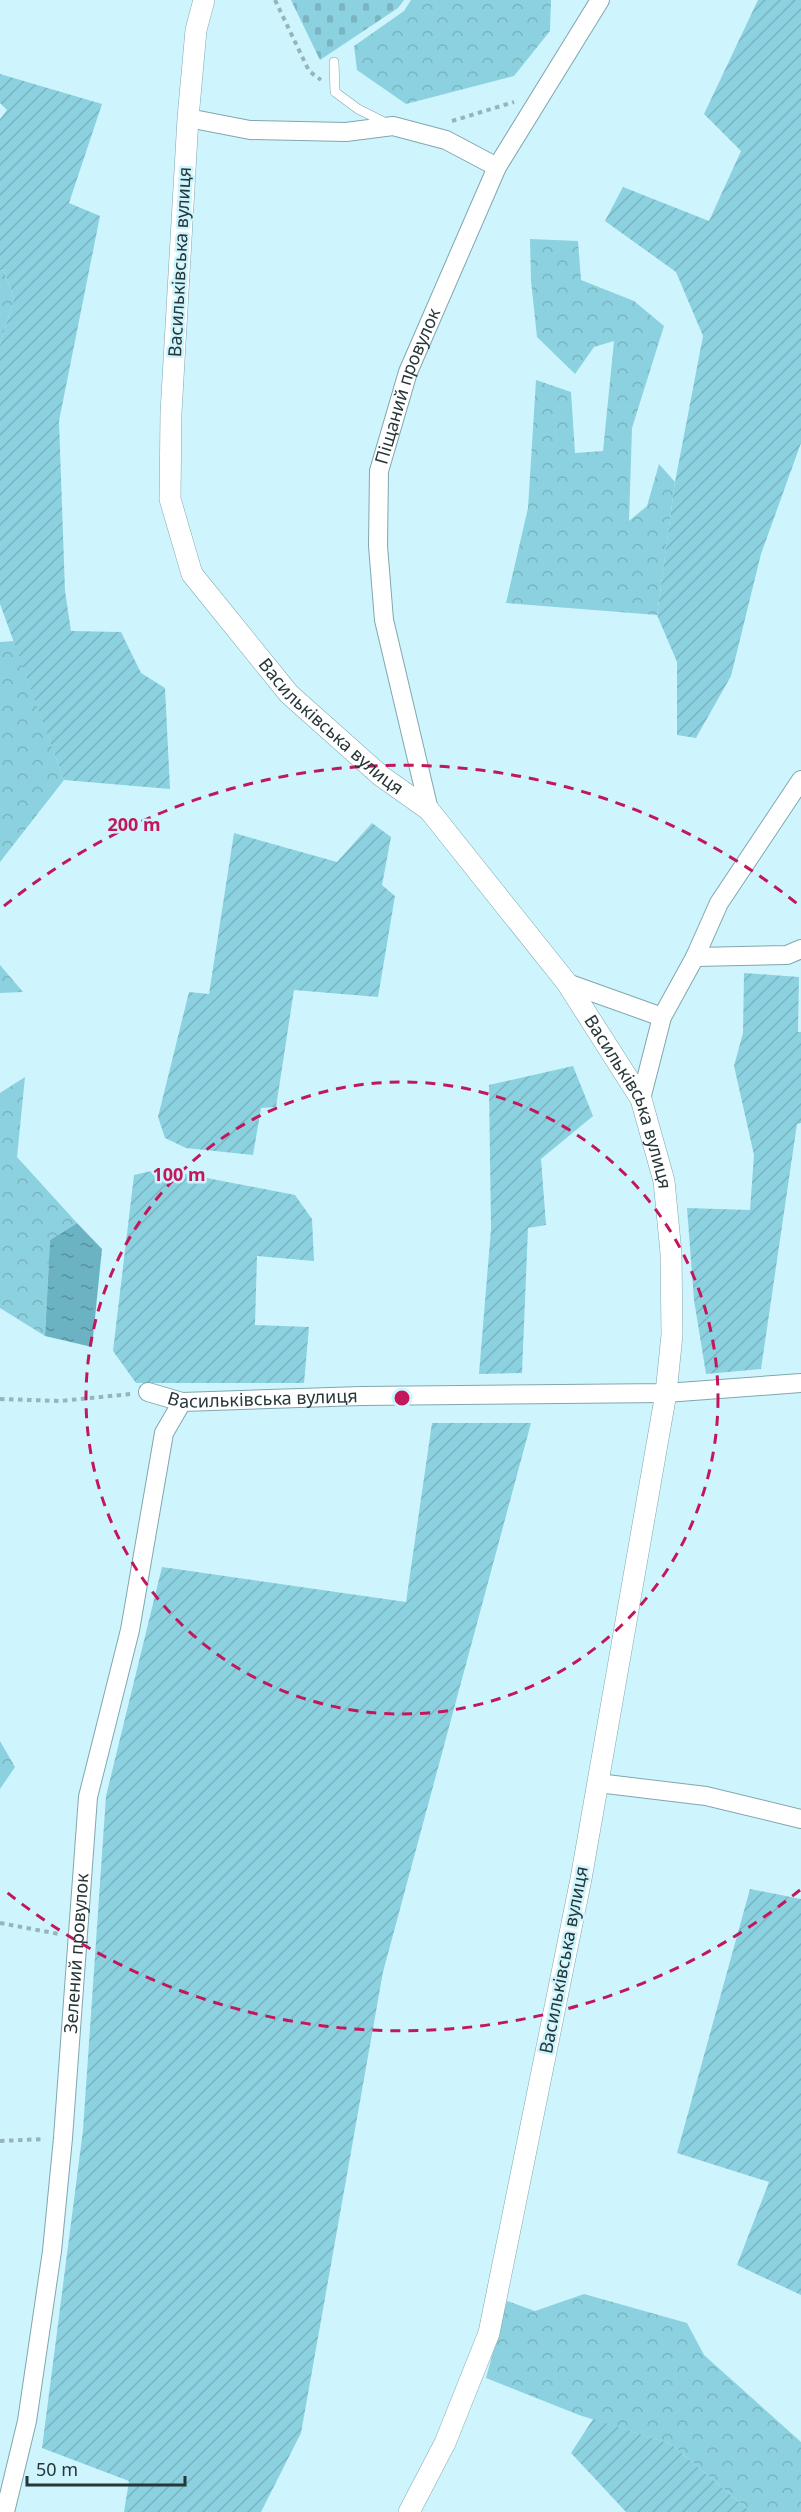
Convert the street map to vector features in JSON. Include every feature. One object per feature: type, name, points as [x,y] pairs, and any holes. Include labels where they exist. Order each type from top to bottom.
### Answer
[{"type":"street","name":"Васильківська вулиця","points":[[204,0],[196,30],[188,118],[171,413],[170,499],[192,574],[289,694],[381,776],[429,810],[567,982],[641,1099],[664,1181],[670,1253],[672,1335],[666,1393],[598,1783],[489,2333],[445,2443],[409,2512]]},
{"type":"street","name":"Піщаний провулок","points":[[429,810],[384,620],[378,546],[379,471],[408,372],[497,167],[600,0]]},
{"type":"street","points":[[188,118],[250,130],[346,132],[393,126],[446,140],[497,167]]},
{"type":"street","points":[[641,1099],[662,1017],[719,903],[801,780]]},
{"type":"street","points":[[694,957],[787,954],[801,949]]},
{"type":"street","points":[[567,982],[662,1017]]},
{"type":"street","name":"Васильківська вулиця","points":[[148,1392],[182,1402],[361,1396],[666,1393],[801,1383]]},
{"type":"street","name":"Зелений провулок","points":[[5,2512],[27,2421],[52,2251],[63,2138],[88,1797],[130,1630],[164,1433],[182,1402]]},
{"type":"street","points":[[598,1783],[706,1796],[801,1819]]},
{"type":"lane","points":[[334,62],[335,92],[358,109],[393,126]]},
{"type":"path","points":[[275,0],[309,71],[335,92]]},
{"type":"path","points":[[447,122],[458,121],[543,92]]},
{"type":"path","points":[[0,1399],[60,1401],[148,1392]]},
{"type":"path","points":[[0,1923],[77,1936]]},
{"type":"path","points":[[0,2141],[63,2138]]},
{"type":"green space","points":[[291,0],[404,0],[398,8],[320,60]]},
{"type":"green space","points":[[411,0],[551,0],[550,31],[514,76],[406,104],[357,70],[354,46],[404,11]]},
{"type":"green space","points":[[758,0],[801,0],[801,443],[761,554],[731,676],[696,738],[677,735],[677,662],[657,615],[675,482],[703,336],[676,272],[605,221],[623,187],[709,221],[741,151],[704,114]]},
{"type":"green space","points":[[0,74],[102,104],[69,203],[100,216],[59,421],[65,591],[71,631],[121,632],[141,673],[165,688],[170,789],[64,780],[0,604],[0,345],[14,298],[4,271],[0,270],[0,119],[7,110],[0,103]]},
{"type":"green space","points":[[530,239],[578,241],[581,280],[634,301],[664,326],[632,428],[629,521],[647,506],[659,464],[675,482],[657,615],[506,603],[528,508],[536,380],[571,392],[575,453],[603,451],[614,341],[594,347],[575,374],[537,337],[531,281]]},
{"type":"green space","points":[[0,270],[4,271],[14,298],[0,345]]},
{"type":"green space","points":[[14,641],[64,780],[0,862],[0,642]]},
{"type":"green space","points":[[372,823],[391,837],[382,885],[395,896],[378,997],[294,990],[276,1107],[261,1108],[253,1155],[186,1148],[165,1138],[158,1117],[189,992],[209,994],[234,833],[337,862]]},
{"type":"green space","points":[[0,965],[23,992],[0,993]]},
{"type":"green space","points":[[744,973],[799,977],[801,1123],[797,1124],[761,1369],[706,1374],[694,1300],[687,1208],[750,1210],[754,1155],[734,1066],[743,1033]]},
{"type":"green space","points":[[573,1066],[593,1116],[541,1159],[546,1225],[528,1228],[522,1373],[479,1374],[491,1229],[489,1085]]},
{"type":"green space","points":[[25,1077],[17,1157],[77,1223],[50,1240],[45,1336],[0,1308],[0,1093]]},
{"type":"green space","points":[[160,1169],[295,1195],[312,1219],[314,1261],[257,1256],[255,1325],[309,1327],[304,1383],[136,1383],[113,1351],[134,1175]]},
{"type":"green space","points":[[432,1423],[531,1423],[383,1972],[301,2433],[261,2512],[124,2512],[129,2481],[42,2448],[83,2130],[106,1796],[162,1567],[406,1602]]},
{"type":"green space","points":[[0,1741],[15,1767],[0,1789]]},
{"type":"green space","points":[[750,1889],[801,1899],[801,2295],[737,2265],[769,2182],[677,2153]]},
{"type":"green space","points":[[584,2294],[687,2323],[704,2355],[801,2442],[801,2512],[751,2512],[671,2444],[579,2415],[486,2378],[507,2301],[535,2311]]},
{"type":"green space","points":[[593,2419],[671,2444],[751,2512],[626,2512],[571,2453]]},
{"type":"water","points":[[77,1223],[102,1249],[92,1347],[45,1336],[50,1240]]}]
